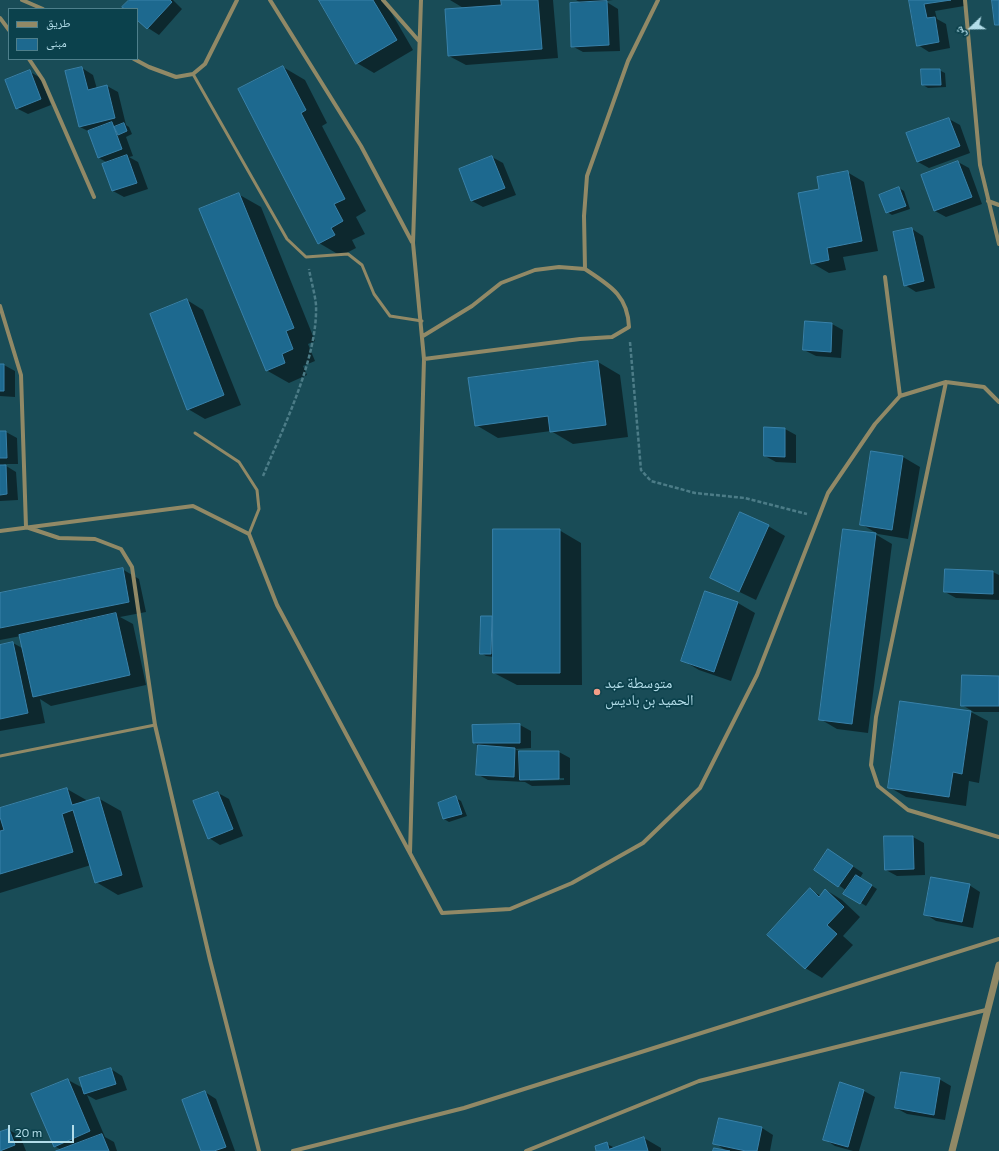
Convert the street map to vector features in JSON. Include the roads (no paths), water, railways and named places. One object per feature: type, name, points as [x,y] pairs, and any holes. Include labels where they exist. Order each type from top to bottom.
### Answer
[{"type":"street","points":[[22,0],[41,8]]},
{"type":"street","points":[[136,60],[149,67],[176,77],[192,74],[205,64],[237,0]]},
{"type":"street","points":[[270,0],[361,146],[413,243]]},
{"type":"street","points":[[383,0],[419,41]]},
{"type":"street","points":[[410,854],[424,359],[422,322],[413,243],[421,0]]},
{"type":"street","points":[[585,269],[584,216],[587,176],[628,61],[658,0]]},
{"type":"street","points":[[965,0],[980,165],[999,244]]},
{"type":"street","points":[[0,18],[8,29]]},
{"type":"street","points":[[30,60],[43,80],[94,196]]},
{"type":"street","points":[[988,201],[999,205]]},
{"type":"street","points":[[423,336],[472,306],[501,283],[535,270],[559,267],[585,269],[614,289],[628,312],[629,327],[612,337],[580,339],[424,359]]},
{"type":"street","points":[[885,277],[900,396]]},
{"type":"street","points":[[0,306],[21,375],[26,527]]},
{"type":"street","points":[[946,382],[876,717],[871,765],[878,786],[908,810],[999,837]]},
{"type":"street","points":[[0,530],[193,506],[249,534],[277,605],[442,913],[510,909],[572,883],[643,842],[700,788],[757,675],[828,493],[875,424],[900,396],[946,382],[984,387],[999,402]]},
{"type":"street","points":[[26,527],[59,538],[96,539],[121,549],[132,567],[155,725],[210,960],[259,1151]]},
{"type":"street","points":[[293,1151],[464,1108],[999,939]]},
{"type":"street","points":[[952,1151],[986,1010],[999,965]]},
{"type":"street","points":[[526,1151],[699,1081],[986,1010]]},
{"type":"lane","points":[[192,74],[287,238],[306,257],[348,254],[362,265],[374,294],[390,316],[422,322]]},
{"type":"lane","points":[[195,433],[240,462],[257,490],[258,509],[249,534]]},
{"type":"lane","points":[[0,756],[155,725]]},
{"type":"place","name":"متوسطة عبد الحميد بن باديس","points":[[597,692]]}]
